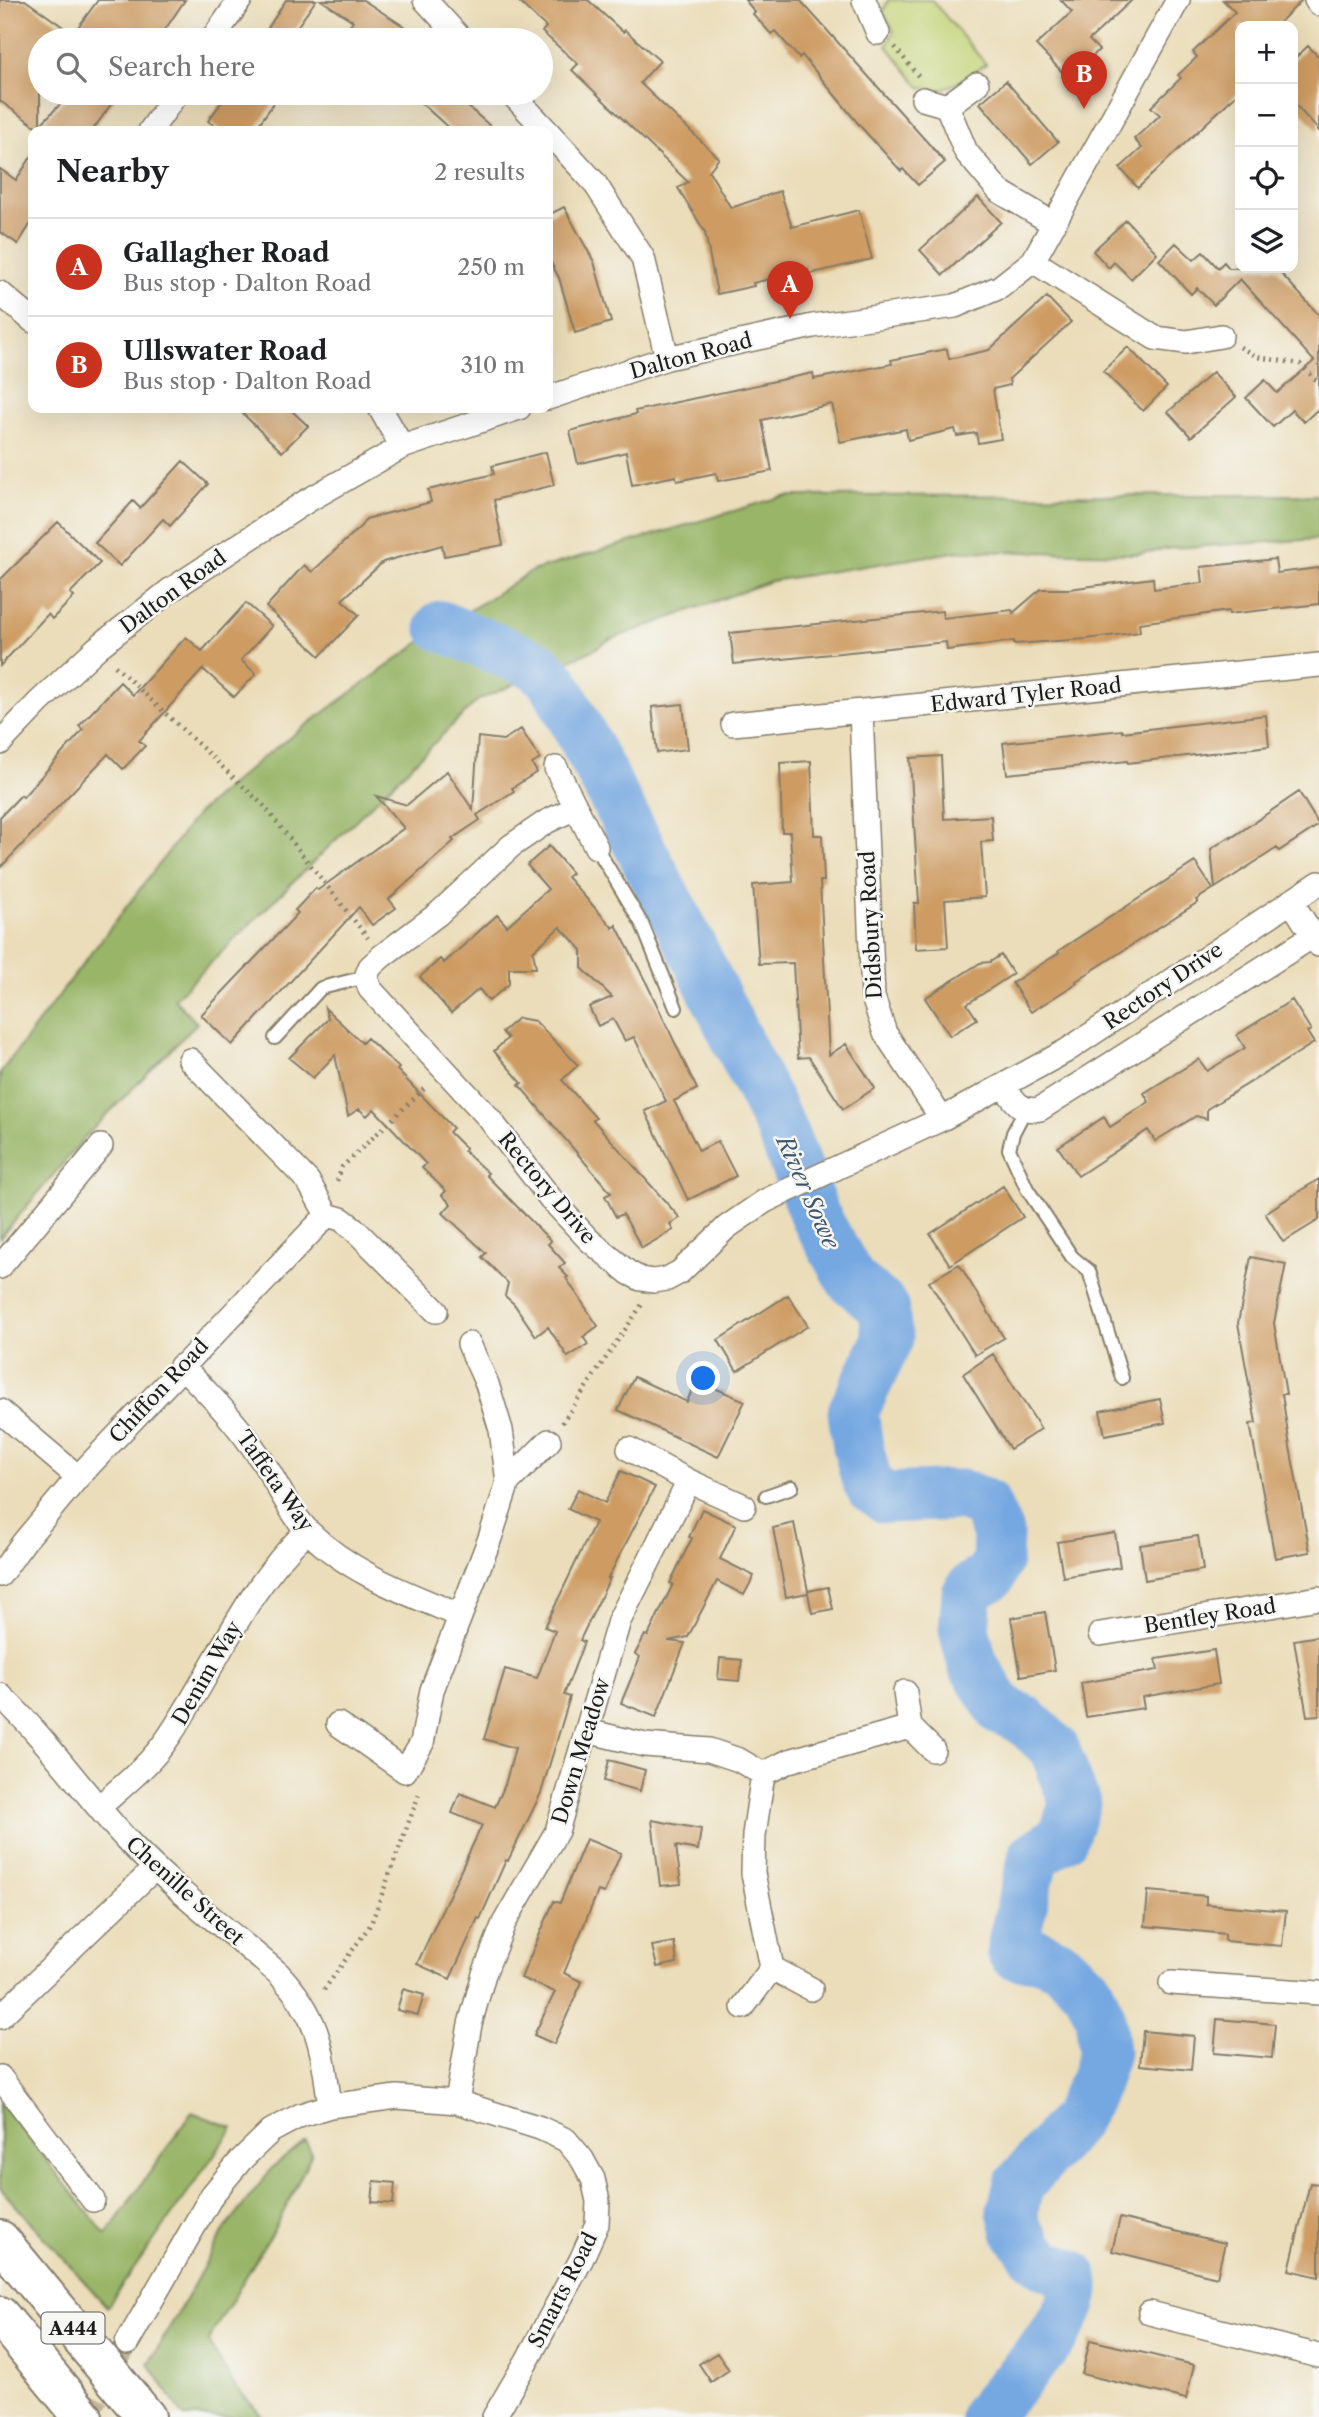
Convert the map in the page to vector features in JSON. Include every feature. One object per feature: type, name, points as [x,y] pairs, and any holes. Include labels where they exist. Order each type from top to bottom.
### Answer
[{"type":"highway","name":"A444","points":[[0,2240],[146,2417]]},
{"type":"highway","name":"A444","points":[[0,2316],[83,2417]]},
{"type":"street","points":[[220,28],[240,0]]},
{"type":"street","points":[[425,0],[451,28]]},
{"type":"street","points":[[864,0],[878,33]]},
{"type":"street","name":"Dalton Road","points":[[553,396],[667,358],[813,326],[955,306],[1000,287],[1033,261],[1178,0]]},
{"type":"street","points":[[947,106],[977,84]]},
{"type":"street","points":[[923,99],[947,106]]},
{"type":"street","points":[[154,126],[168,105]]},
{"type":"street","points":[[522,105],[541,126]]},
{"type":"street","points":[[947,106],[966,152],[999,191],[1054,224]]},
{"type":"street","points":[[553,138],[594,182],[643,258],[667,358]]},
{"type":"street","points":[[1033,261],[1155,338],[1186,342],[1221,336]]},
{"type":"street","points":[[0,293],[28,311]]},
{"type":"street","points":[[383,413],[402,447]]},
{"type":"street","name":"Dalton Road","points":[[0,743],[97,648],[169,591],[307,501],[402,447],[504,413]]},
{"type":"street","name":"Edward Tyler Road","points":[[733,724],[1319,665]]},
{"type":"street","name":"Didsbury Road","points":[[861,712],[873,996],[885,1033],[943,1119]]},
{"type":"street","points":[[556,768],[596,846]]},
{"type":"street","points":[[366,977],[370,967],[382,956],[438,914],[511,845],[546,822],[575,808]]},
{"type":"street","name":"Rectory Drive","points":[[366,977],[370,989],[488,1117],[551,1199],[589,1240],[629,1273],[653,1281],[667,1279],[680,1272],[727,1227],[765,1201],[943,1119],[1066,1051],[1319,883]]},
{"type":"street","points":[[1291,901],[1317,942]]},
{"type":"street","name":"Rectory Drive","points":[[1025,1110],[1040,1109],[1317,942]]},
{"type":"street","points":[[190,1060],[307,1181],[327,1215],[341,1219],[353,1228],[436,1311]]},
{"type":"street","points":[[1004,1086],[1019,1107],[1025,1110]]},
{"type":"street","points":[[0,1267],[101,1146]]},
{"type":"street","name":"Chiffon Road","points":[[0,1575],[78,1477],[327,1215]]},
{"type":"street","points":[[338,1724],[405,1771],[422,1743],[432,1690],[490,1538],[508,1482],[501,1430],[487,1384],[469,1344]]},
{"type":"street","name":"Taffeta Way","points":[[181,1366],[208,1392],[244,1436],[307,1531],[344,1562],[459,1615]]},
{"type":"street","points":[[0,1411],[78,1477]]},
{"type":"street","points":[[508,1482],[549,1441]]},
{"type":"street","points":[[629,1449],[744,1506]]},
{"type":"street","name":"Down Meadow","points":[[457,2102],[470,2024],[484,1975],[504,1923],[557,1831],[619,1621],[689,1481]]},
{"type":"street","name":"Denim Way","points":[[99,1807],[149,1762],[169,1737],[253,1593],[270,1570],[307,1531]]},
{"type":"street","name":"Bentley Road","points":[[1100,1634],[1319,1598]]},
{"type":"street","points":[[905,1692],[909,1727],[933,1750]]},
{"type":"street","name":"Chenille Street","points":[[0,1696],[39,1735],[99,1807],[155,1868],[279,1974],[296,1993],[309,2011],[319,2037],[330,2106]]},
{"type":"street","points":[[763,1774],[789,1761],[909,1727]]},
{"type":"street","points":[[587,1731],[645,1745],[709,1750],[739,1760],[763,1774]]},
{"type":"street","points":[[743,2007],[772,1968],[753,1873],[754,1835],[763,1774]]},
{"type":"street","points":[[0,2017],[155,1868]]},
{"type":"street","points":[[772,1968],[811,1989]]},
{"type":"street","points":[[1171,1983],[1319,1993]]},
{"type":"street","points":[[0,2077],[93,2200]]},
{"type":"street","name":"Smarts Road","points":[[127,2343],[212,2194],[271,2131],[301,2115],[330,2106],[397,2097],[457,2102],[540,2128],[566,2140],[582,2159],[593,2179],[598,2201],[597,2224],[581,2259],[494,2417]]},
{"type":"street","points":[[1150,2313],[1319,2356]]},
{"type":"lane","points":[[596,846],[642,924],[676,1008]]},
{"type":"lane","points":[[275,1038],[321,988],[366,977]]},
{"type":"lane","points":[[1025,1110],[1013,1133],[1009,1149],[1027,1189],[1072,1257],[1089,1271],[1122,1378]]},
{"type":"lane","points":[[766,1496],[792,1486]]},
{"type":"path","points":[[878,33],[900,51],[925,87],[923,99]]},
{"type":"path","points":[[1221,336],[1257,357],[1300,364],[1319,383]]},
{"type":"path","points":[[97,648],[264,806],[382,956]]},
{"type":"path","points":[[327,1215],[342,1167],[444,1069]]},
{"type":"path","points":[[549,1441],[644,1302],[653,1281]]},
{"type":"path","points":[[309,2011],[371,1924],[423,1783]]},
{"type":"green space","points":[[888,0],[932,0],[986,64],[941,90],[920,87],[887,46],[894,31],[883,12]]},
{"type":"green space","points":[[1319,495],[1319,539],[1172,548],[1138,554],[960,551],[771,581],[609,640],[591,651],[478,700],[174,999],[197,1023],[86,1136],[0,1238],[0,1073],[197,814],[263,757],[426,638],[532,571],[784,496]]},
{"type":"green space","points":[[0,2102],[106,2235],[192,2112],[233,2128],[107,2307],[0,2188]]},
{"type":"green space","points":[[305,2141],[312,2153],[280,2219],[208,2341],[233,2384],[263,2417],[184,2417],[149,2364],[225,2229],[272,2168]]},
{"type":"building","points":[[0,0],[25,0],[65,28],[28,28],[28,105],[40,105],[40,125],[59,105],[110,105],[96,126],[35,126],[0,101]]},
{"type":"building","points":[[98,0],[185,0],[166,28],[77,28]]},
{"type":"building","points":[[286,0],[316,0],[296,28],[268,28]]},
{"type":"building","points":[[321,0],[363,0],[406,28],[349,28],[353,21]]},
{"type":"building","points":[[517,0],[588,0],[660,61],[640,83],[719,158],[709,171],[731,208],[780,191],[792,227],[859,210],[872,259],[809,274],[808,270],[717,294],[705,232],[678,188],[688,182],[572,70],[578,64],[553,42],[553,28],[546,27]]},
{"type":"building","points":[[745,0],[800,0],[945,162],[918,185],[903,169],[901,171],[861,127],[802,55],[799,58],[775,31],[771,34],[753,14],[755,12]]},
{"type":"building","points":[[1061,0],[1132,0],[1089,40],[1099,50],[1069,79],[1036,45],[1072,12]]},
{"type":"building","points":[[1223,0],[1302,0],[1281,21],[1235,21],[1235,96],[1138,188],[1120,168],[1142,148],[1134,139],[1160,115],[1151,107],[1181,78],[1178,75],[1197,57],[1193,52],[1235,12]]},
{"type":"building","points":[[1308,46],[1319,57],[1319,131],[1298,108],[1298,55]]},
{"type":"building","points":[[1006,81],[1058,142],[1032,164],[980,103]]},
{"type":"building","points":[[219,105],[272,105],[258,126],[215,126],[208,121]]},
{"type":"building","points":[[423,105],[468,105],[490,126],[446,126]]},
{"type":"building","points":[[28,162],[28,228],[18,244],[0,232],[0,169],[16,180]]},
{"type":"building","points":[[978,197],[1001,222],[943,275],[920,250]]},
{"type":"building","points":[[564,207],[594,262],[611,322],[575,333],[553,267],[553,212]]},
{"type":"building","points":[[1126,220],[1157,253],[1131,279],[1114,262],[1109,268],[1093,251]]},
{"type":"building","points":[[1176,243],[1194,260],[1203,252],[1218,268],[1224,262],[1229,268],[1235,268],[1235,273],[1281,273],[1319,315],[1319,408],[1304,422],[1292,410],[1273,427],[1246,398],[1265,380],[1277,393],[1314,361],[1240,279],[1214,305],[1197,288],[1191,294],[1159,260]]},
{"type":"building","points":[[1047,297],[1071,322],[1009,379],[1010,385],[993,389],[1001,439],[978,443],[976,433],[957,436],[955,429],[908,440],[906,429],[840,442],[832,404],[762,420],[772,471],[718,481],[716,473],[677,481],[676,476],[632,485],[626,452],[578,464],[570,431],[636,414],[635,411],[813,373],[814,379],[892,364],[891,360],[947,349],[949,359],[989,350]]},
{"type":"building","points":[[1128,347],[1167,387],[1143,411],[1103,371]]},
{"type":"building","points":[[1213,372],[1236,397],[1191,437],[1168,412]]},
{"type":"building","points":[[242,413],[294,413],[308,426],[282,452]]},
{"type":"building","points":[[546,452],[554,485],[494,500],[503,545],[444,556],[442,545],[383,562],[342,600],[359,615],[320,656],[266,607],[304,565],[312,572],[366,519],[431,502],[428,490],[494,474],[492,466]]},
{"type":"building","points":[[183,461],[208,484],[170,526],[163,519],[120,566],[95,543],[133,501],[140,508]]},
{"type":"building","points":[[58,522],[100,563],[70,593],[74,597],[52,619],[48,614],[0,666],[0,580]]},
{"type":"building","points":[[1275,559],[1277,573],[1319,568],[1319,604],[1229,614],[1229,611],[1139,623],[1140,632],[1086,639],[1014,644],[1014,641],[947,650],[946,642],[734,664],[730,633],[942,611],[943,618],[1012,610],[1013,613],[1041,589],[1069,589],[1153,578],[1154,589],[1203,583],[1201,567]]},
{"type":"building","points":[[246,603],[272,626],[241,660],[256,674],[234,697],[203,669],[139,741],[145,746],[123,769],[108,754],[0,868],[0,817],[21,795],[23,797],[83,730],[79,726],[120,682],[133,695],[186,637],[202,651]]},
{"type":"building","points":[[683,704],[688,749],[657,753],[652,707]]},
{"type":"building","points":[[1266,715],[1269,746],[1007,774],[1003,743]]},
{"type":"building","points":[[521,729],[540,759],[532,764],[537,772],[477,815],[480,820],[452,839],[454,841],[389,899],[396,908],[372,925],[359,907],[232,1045],[201,1015],[298,913],[295,910],[316,888],[318,890],[404,828],[376,796],[407,805],[447,771],[473,810],[478,737],[503,740]]},
{"type":"building","points":[[941,756],[944,819],[991,816],[993,841],[981,842],[985,897],[945,900],[948,947],[916,949],[914,903],[919,903],[910,758]]},
{"type":"building","points":[[811,761],[814,835],[822,835],[824,881],[820,881],[829,1055],[846,1044],[875,1088],[843,1109],[809,1057],[798,1058],[793,963],[759,964],[753,885],[793,882],[790,832],[782,832],[780,763]]},
{"type":"building","points":[[1299,792],[1319,825],[1215,888],[1211,849]]},
{"type":"building","points":[[549,846],[572,873],[567,877],[613,928],[616,925],[646,982],[697,1089],[674,1101],[699,1151],[718,1141],[736,1176],[688,1200],[645,1111],[666,1101],[634,1037],[625,1041],[613,1019],[598,1026],[589,1007],[612,997],[582,968],[582,950],[560,927],[533,951],[536,968],[509,968],[509,984],[489,1001],[479,989],[451,1013],[420,977],[440,959],[444,963],[497,915],[507,926],[548,889],[527,865]]},
{"type":"building","points":[[1195,862],[1213,889],[1196,900],[1198,902],[1031,1012],[1012,983]]},
{"type":"building","points":[[1001,955],[1013,974],[967,1004],[977,1019],[950,1036],[925,998],[980,963],[990,962]]},
{"type":"building","points":[[1292,1000],[1311,1030],[1307,1032],[1314,1043],[1207,1109],[1207,1119],[1196,1116],[1155,1141],[1148,1130],[1078,1176],[1058,1147],[1104,1117],[1110,1127],[1149,1102],[1144,1093],[1199,1059],[1207,1071],[1245,1048],[1237,1035]]},
{"type":"building","points":[[325,1008],[362,1043],[367,1038],[399,1068],[397,1070],[453,1128],[449,1132],[466,1149],[464,1151],[551,1241],[548,1244],[565,1263],[559,1268],[568,1277],[566,1278],[598,1326],[583,1337],[588,1344],[568,1357],[548,1327],[536,1336],[514,1304],[505,1296],[508,1283],[482,1257],[486,1253],[443,1213],[451,1204],[442,1195],[446,1191],[422,1168],[426,1164],[374,1109],[367,1116],[359,1109],[348,1116],[335,1055],[313,1078],[289,1058],[328,1019]]},
{"type":"building","points":[[518,1018],[535,1021],[578,1065],[562,1080],[596,1118],[593,1120],[680,1218],[670,1224],[673,1230],[642,1248],[623,1214],[616,1217],[605,1196],[611,1193],[519,1085],[522,1083],[494,1051],[508,1038],[502,1032]]},
{"type":"building","points":[[1319,1179],[1319,1220],[1283,1242],[1265,1213]]},
{"type":"building","points":[[1003,1186],[1023,1217],[950,1265],[930,1234]]},
{"type":"building","points":[[1251,1257],[1286,1264],[1274,1323],[1286,1394],[1282,1394],[1290,1447],[1310,1552],[1275,1558],[1250,1424],[1256,1423],[1238,1323]]},
{"type":"building","points":[[959,1264],[1004,1338],[975,1355],[929,1282]]},
{"type":"building","points":[[788,1295],[808,1326],[737,1371],[718,1340]]},
{"type":"building","points":[[993,1354],[1041,1429],[1010,1449],[963,1374]]},
{"type":"building","points":[[634,1377],[687,1402],[696,1380],[745,1401],[718,1457],[618,1410]]},
{"type":"building","points":[[1160,1399],[1165,1423],[1105,1435],[1100,1411]]},
{"type":"building","points":[[621,1471],[655,1487],[608,1578],[580,1640],[584,1642],[564,1695],[570,1697],[541,1793],[450,1979],[417,1964],[482,1825],[452,1813],[460,1793],[495,1807],[505,1785],[515,1748],[484,1739],[505,1669],[537,1678],[555,1631],[545,1627],[595,1522],[568,1509],[578,1489],[605,1503]]},
{"type":"building","points":[[702,1509],[736,1525],[720,1559],[754,1576],[744,1595],[717,1581],[688,1637],[668,1641],[685,1643],[656,1717],[621,1703],[640,1657],[635,1654],[645,1635],[648,1636],[673,1584],[670,1583],[692,1538],[689,1537]]},
{"type":"building","points":[[794,1523],[808,1591],[828,1587],[833,1609],[812,1613],[808,1593],[786,1597],[773,1528]]},
{"type":"building","points":[[1115,1533],[1120,1567],[1063,1577],[1057,1542]]},
{"type":"building","points":[[1198,1536],[1203,1570],[1145,1580],[1140,1545]]},
{"type":"building","points":[[1045,1612],[1055,1670],[1021,1676],[1011,1618]]},
{"type":"building","points":[[1319,1636],[1319,1715],[1307,1716],[1294,1640]]},
{"type":"building","points":[[1214,1650],[1219,1684],[1142,1697],[1144,1708],[1086,1717],[1081,1683],[1158,1670],[1156,1659]]},
{"type":"building","points":[[720,1658],[742,1660],[739,1681],[718,1679]]},
{"type":"building","points":[[609,1760],[645,1770],[640,1791],[604,1781]]},
{"type":"building","points":[[652,1820],[701,1829],[698,1850],[676,1846],[681,1884],[660,1886]]},
{"type":"building","points":[[586,1839],[621,1853],[604,1893],[598,1891],[564,1973],[582,1982],[554,2044],[534,2035],[555,1992],[521,1978],[554,1901],[560,1903]]},
{"type":"building","points":[[1148,1891],[1206,1896],[1206,1904],[1286,1911],[1282,1946],[1225,1941],[1225,1934],[1145,1926]]},
{"type":"building","points":[[674,1942],[677,1963],[657,1967],[652,1946]]},
{"type":"building","points":[[403,1989],[424,1995],[418,2015],[397,2010]]},
{"type":"building","points":[[1217,2019],[1275,2024],[1272,2058],[1214,2053]]},
{"type":"building","points":[[1143,2031],[1194,2036],[1191,2070],[1140,2065]]},
{"type":"building","points":[[374,2181],[395,2183],[393,2204],[372,2202]]},
{"type":"building","points":[[1310,2183],[1319,2184],[1319,2277],[1289,2270]]},
{"type":"building","points":[[1120,2218],[1225,2243],[1217,2277],[1112,2251]]},
{"type":"building","points":[[1090,2340],[1194,2365],[1186,2399],[1082,2374]]},
{"type":"building","points":[[717,2353],[729,2370],[711,2382],[699,2364]]},
{"type":"waterway","name":"River Sowe","points":[[441,626],[536,665],[554,682],[691,946],[784,1136],[815,1216],[851,1280],[883,1306],[888,1339],[853,1412],[858,1447],[871,1488],[885,1498],[962,1495],[985,1504],[998,1533],[997,1560],[990,1577],[972,1587],[967,1594],[964,1629],[973,1665],[1001,1710],[1023,1719],[1054,1748],[1075,1803],[1063,1837],[1034,1856],[1014,1938],[1013,1953],[1037,1954],[1061,1965],[1089,1991],[1100,2016],[1104,2052],[1095,2081],[1075,2120],[1019,2185],[1012,2211],[1017,2231],[1033,2253],[1049,2266],[1072,2275],[1074,2292],[1068,2311],[1043,2350],[985,2417]]},
{"type":"tunnel","points":[[85,2417],[127,2343]]},
{"type":"place","name":"Ullswater Road","points":[[1084,109]]},
{"type":"place","name":"Gallagher Road","points":[[790,319]]}]
